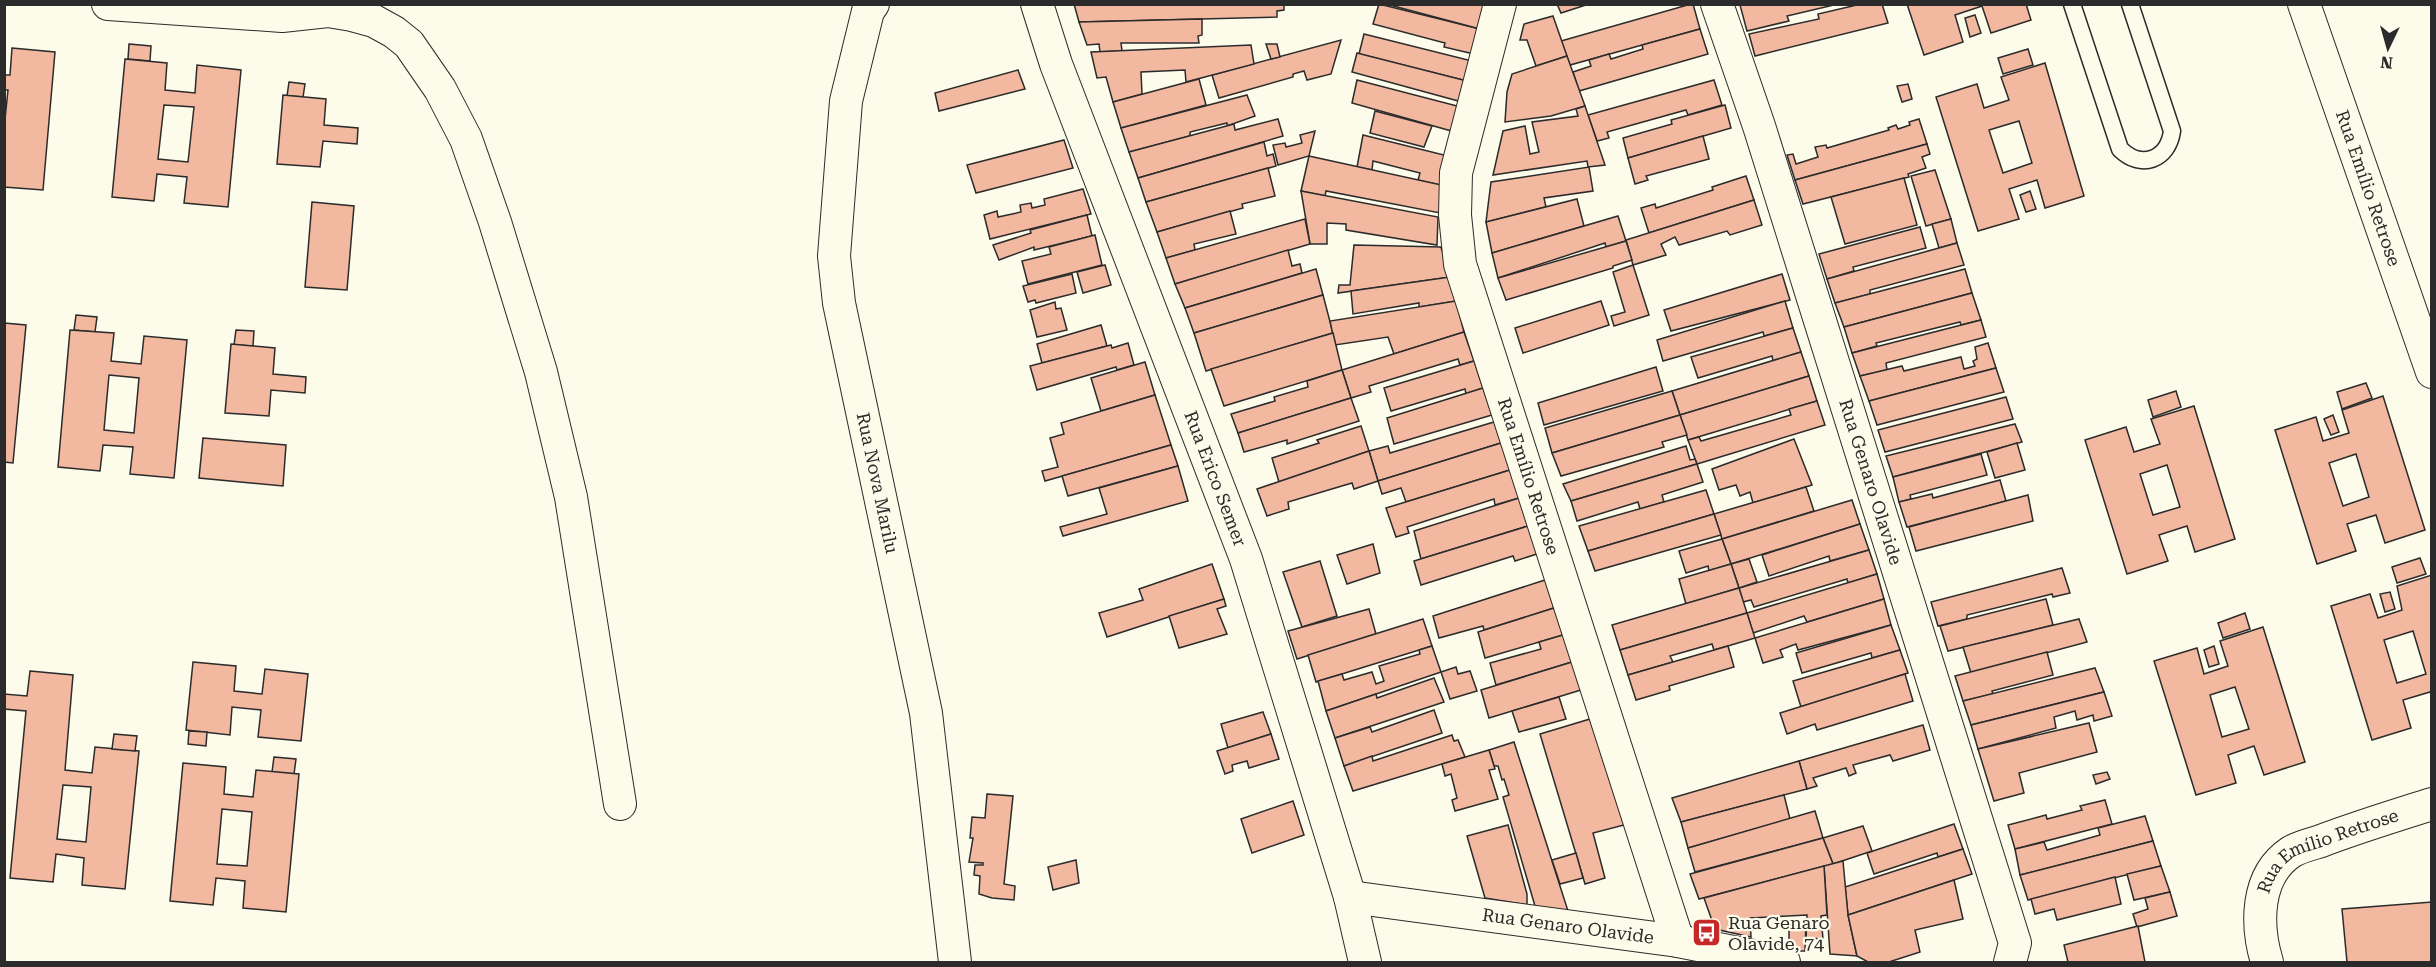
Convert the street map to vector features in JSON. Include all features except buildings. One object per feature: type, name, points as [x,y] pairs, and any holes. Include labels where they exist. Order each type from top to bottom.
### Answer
[{"type":"street","points":[[108,4],[282,16],[328,11],[374,21],[409,44],[440,89],[466,139],[495,222],[541,372],[571,497],[620,804]]},
{"type":"street","name":"Rua Erico Semer","points":[[1037,4],[1056,64],[1246,559],[1350,897],[1365,963]]},
{"type":"street","name":"Rua Emílio Retrose","points":[[1500,4],[1456,173],[1455,215],[1460,264],[1678,941]]},
{"type":"street","name":"Rua Genaro Olavide","points":[[1717,4],[1759,126],[2014,943],[2010,963]]},
{"type":"street","name":"Rua Emílio Retrose","points":[[2304,4],[2432,372]]},
{"type":"street","name":"Rua Nova Marilu","points":[[863,7],[846,101],[835,267],[839,303],[926,713],[955,963]]},
{"type":"street","name":"Rua Emílio Retrose","points":[[2267,963],[2262,946],[2259,915],[2264,888],[2277,866],[2291,852],[2360,826],[2432,804]]},
{"type":"street","name":"Rua Genaro Olavide","points":[[1350,897],[1678,941],[1784,963]]},
{"type":"lane","points":[[2072,4],[2120,149],[2128,157],[2140,160],[2156,157],[2166,150],[2172,131],[2130,4]]},
{"type":"place","name":"Rua Genaro Olavide, 74","points":[[1707,933]]}]
